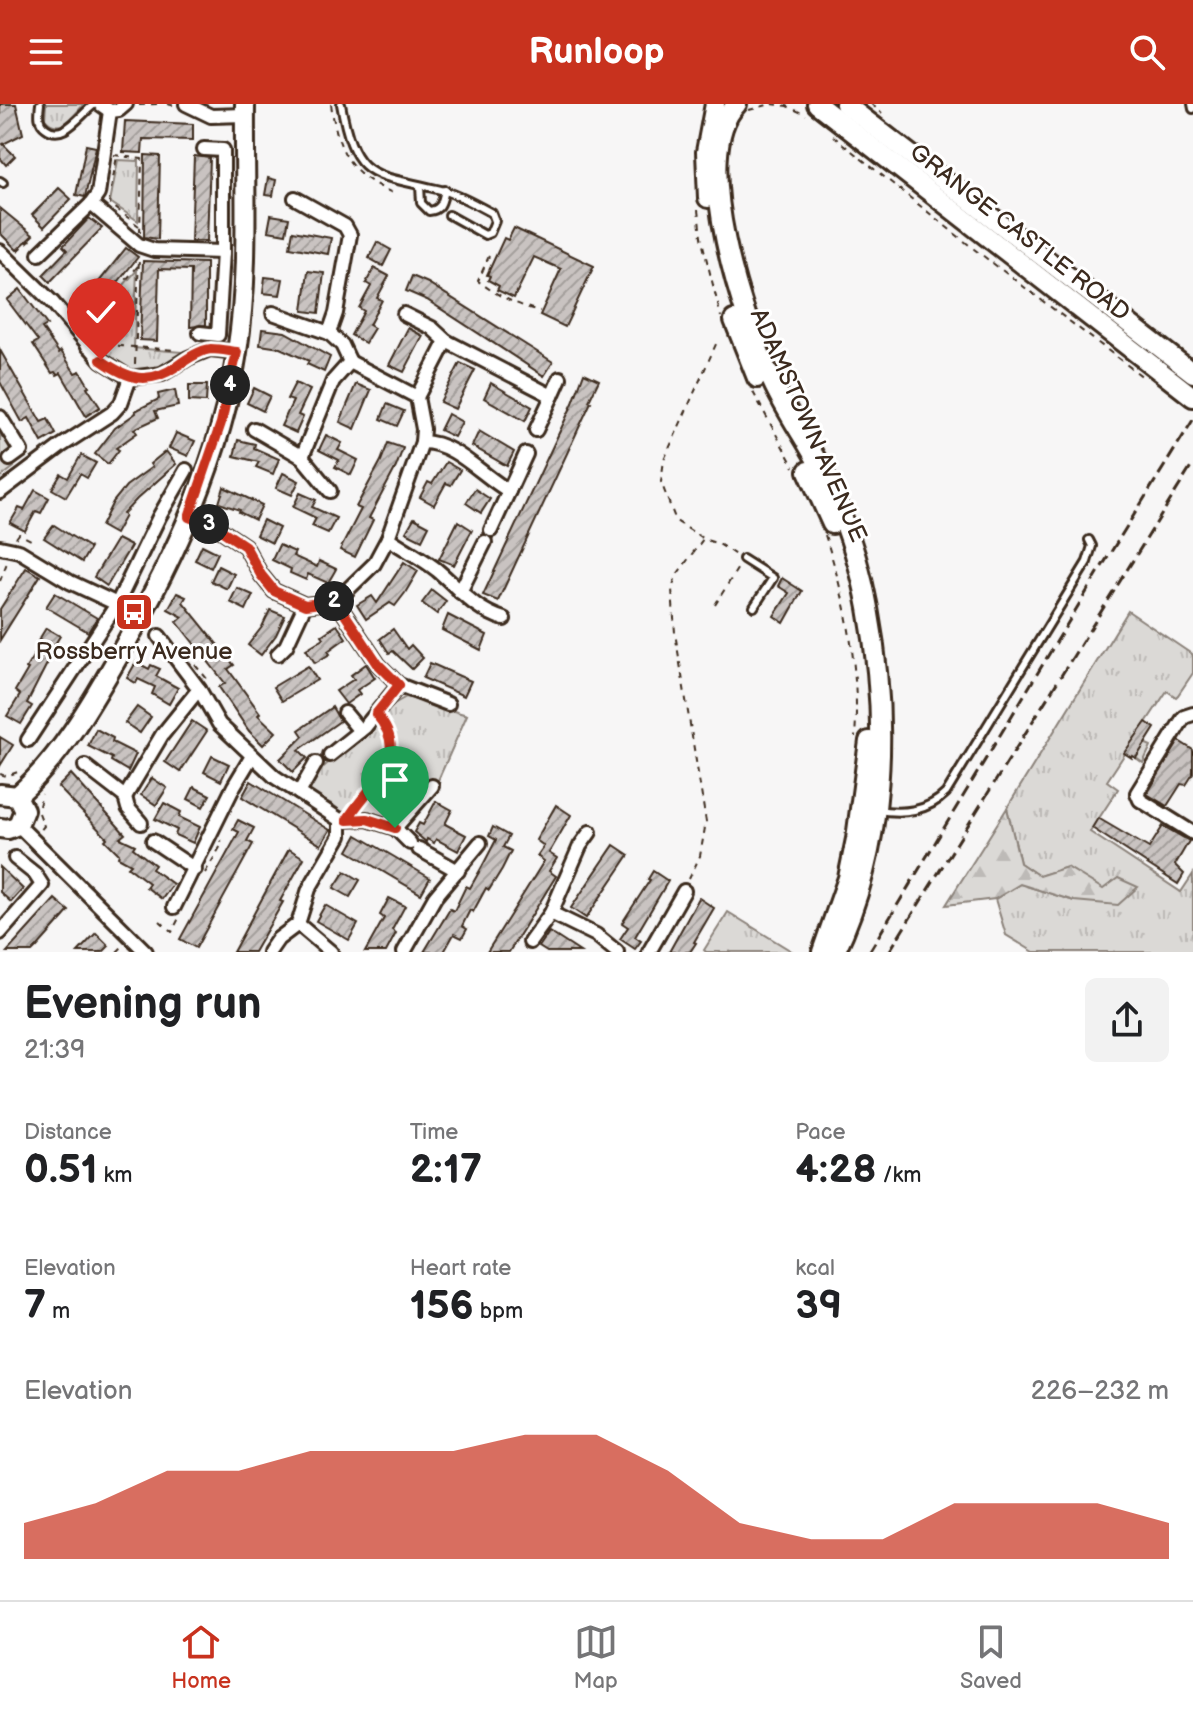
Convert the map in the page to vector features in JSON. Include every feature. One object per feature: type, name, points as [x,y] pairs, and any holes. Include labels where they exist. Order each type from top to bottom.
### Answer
[{"type":"street","points":[[138,950],[9,826],[24,810],[8,795],[58,754],[110,671],[163,578],[189,517],[221,423],[237,352],[245,254],[245,110],[211,116],[186,104]]},
{"type":"street","name":"ADAMSTOWN AVENUE","points":[[715,104],[708,132],[705,173],[720,273],[734,321],[753,368],[812,477],[832,521],[862,636],[869,703],[869,756],[848,878],[822,952]]},
{"type":"street","name":"ADAMSTOWN AVENUE","points":[[737,104],[723,123],[718,181],[733,275],[748,324],[772,382],[832,490],[857,562],[868,607],[877,678],[880,752],[861,807],[873,837],[859,890],[835,952]]},
{"type":"street","name":"GRANGE CASTLE ROAD","points":[[845,104],[1190,370]]},
{"type":"street","points":[[39,248],[91,204],[98,194],[111,155],[102,106],[119,110],[129,106]]},
{"type":"street","name":"GRANGE CASTLE ROAD","points":[[814,111],[1193,397]]},
{"type":"street","points":[[200,333],[218,335],[223,252],[223,150],[204,149]]},
{"type":"street","points":[[295,198],[345,226],[350,235],[336,313],[329,333]]},
{"type":"street","points":[[91,204],[139,245],[154,250],[223,252]]},
{"type":"street","points":[[0,251],[53,303],[101,360],[132,378],[162,374],[210,349],[237,352]]},
{"type":"street","points":[[88,346],[130,306]]},
{"type":"street","points":[[273,313],[329,333],[342,345],[350,362],[417,397]]},
{"type":"street","points":[[404,314],[432,328],[446,341],[552,396]]},
{"type":"street","points":[[189,517],[218,528],[245,546],[274,591],[305,605],[336,601],[374,564],[388,538],[422,442],[423,429],[417,397],[446,341]]},
{"type":"street","points":[[302,457],[333,381],[350,362]]},
{"type":"street","points":[[0,492],[61,446],[112,413],[121,403],[132,378]]},
{"type":"street","points":[[536,430],[560,378]]},
{"type":"street","points":[[0,417],[21,451],[10,459]]},
{"type":"street","points":[[254,429],[302,457],[330,491]]},
{"type":"street","points":[[422,442],[433,442],[459,455],[509,491]]},
{"type":"street","points":[[460,592],[526,454]]},
{"type":"street","points":[[28,740],[117,604],[159,517],[186,470]]},
{"type":"street","points":[[388,538],[436,569],[485,613],[504,619]]},
{"type":"street","points":[[0,547],[19,549],[70,582],[117,604]]},
{"type":"street","points":[[336,601],[378,664],[399,685],[448,704]]},
{"type":"street","points":[[278,654],[286,646],[305,605]]},
{"type":"street","points":[[159,636],[203,688],[219,724],[275,777],[343,820],[367,819],[395,828],[415,846],[458,871]]},
{"type":"street","points":[[330,755],[360,731],[399,685]]},
{"type":"street","points":[[125,797],[162,735],[203,688]]},
{"type":"street","points":[[345,713],[360,731]]},
{"type":"street","points":[[1193,714],[1184,717],[1137,793],[1140,800],[1193,833]]},
{"type":"street","points":[[179,908],[199,871],[234,786],[252,756]]},
{"type":"street","points":[[299,793],[316,763]]},
{"type":"street","points":[[85,766],[125,797],[128,808],[141,823]]},
{"type":"street","points":[[395,828],[432,786]]},
{"type":"street","points":[[269,952],[278,939],[298,924],[309,889],[340,836],[343,820]]},
{"type":"street","points":[[530,942],[551,913],[580,846],[590,832]]},
{"type":"street","points":[[153,841],[199,871]]},
{"type":"street","points":[[404,952],[435,897],[480,843]]},
{"type":"street","points":[[0,933],[42,885],[35,874],[15,858]]},
{"type":"street","points":[[649,952],[684,891]]},
{"type":"street","points":[[551,913],[596,935],[617,952]]},
{"type":"street","points":[[298,924],[331,952]]},
{"type":"lane","points":[[40,104],[42,124],[55,132],[63,131],[102,106]]},
{"type":"lane","points":[[341,104],[350,144],[365,166],[386,179],[445,190],[492,213],[495,221],[490,233],[485,235],[449,215]]},
{"type":"lane","points":[[420,186],[421,203],[429,211],[441,205],[445,190]]},
{"type":"lane","points":[[861,807],[893,812],[922,809],[937,802],[946,793],[1087,562],[1092,546],[1089,540]]},
{"type":"lane","points":[[743,559],[773,578],[754,607]]},
{"type":"path","points":[[129,106],[158,104]]},
{"type":"path","points":[[772,104],[814,111]]},
{"type":"path","points":[[827,131],[974,249],[1147,380]]},
{"type":"path","points":[[140,227],[108,202],[111,155],[142,159],[139,266],[130,306],[106,345],[187,350]]},
{"type":"path","points":[[696,199],[701,237],[723,322]]},
{"type":"path","points":[[15,255],[30,240],[39,248]]},
{"type":"path","points":[[489,256],[478,281],[516,305],[540,311]]},
{"type":"path","points":[[79,335],[139,266]]},
{"type":"path","points":[[130,306],[136,347],[132,378]]},
{"type":"path","points":[[715,605],[743,559],[676,521],[661,482],[664,460],[717,342]]},
{"type":"path","points":[[753,393],[798,474]]},
{"type":"path","points":[[823,530],[847,614],[857,713],[855,744]]},
{"type":"path","points":[[684,891],[700,856],[706,822],[675,633],[672,589],[676,576],[703,539]]},
{"type":"path","points":[[0,581],[9,558],[19,549]]},
{"type":"path","points":[[190,664],[197,666],[209,680],[203,688]]},
{"type":"path","points":[[343,820],[388,763],[393,749],[386,725],[376,714]]},
{"type":"path","points":[[199,871],[207,872],[222,844],[220,837]]},
{"type":"path","points":[[160,921],[172,932],[179,908]]},
{"type":"green space","points":[[46,104],[84,104],[71,119],[56,126],[45,119]]},
{"type":"green space","points":[[118,160],[139,161],[138,221],[110,202]]},
{"type":"green space","points":[[137,270],[134,348],[183,352],[164,368],[153,371],[122,365],[101,352],[134,313],[130,309],[134,302],[126,295],[121,301],[114,296]]},
{"type":"green space","points":[[0,433],[3,438],[8,435],[12,444],[6,456],[14,467],[0,478]]},
{"type":"green space","points":[[1128,611],[1193,655],[1193,673],[1176,697],[1167,691],[1135,739],[1151,746],[1143,763],[1136,758],[1132,743],[1107,781],[1118,789],[1090,832],[1181,892],[1193,874],[1193,952],[1034,952],[1006,935],[995,899],[1020,884],[1074,901],[1103,890],[1067,867],[1039,876],[1020,863],[1007,808]]},
{"type":"green space","points":[[406,697],[467,715],[432,794],[388,820],[342,812],[312,795],[308,787],[312,778],[385,709]]},
{"type":"green space","points":[[1007,808],[1020,863],[1039,876],[1067,867],[1103,889],[1118,878],[1138,887],[1118,905],[1074,901],[1020,884],[995,899],[946,905]]},
{"type":"green space","points":[[728,912],[793,952],[706,952],[704,950]]},
{"type":"building","points":[[0,104],[16,104],[23,134],[3,144],[15,156],[6,165],[0,158]]},
{"type":"building","points":[[125,121],[193,124],[193,140],[143,139],[142,153],[123,152]]},
{"type":"building","points":[[86,145],[96,147],[85,197],[76,195]]},
{"type":"building","points":[[145,155],[160,156],[158,239],[144,237]]},
{"type":"building","points":[[194,156],[210,158],[207,241],[191,241]]},
{"type":"building","points":[[268,178],[276,180],[273,196],[265,195]]},
{"type":"building","points":[[59,188],[71,199],[44,227],[32,215]]},
{"type":"building","points":[[0,208],[33,235],[17,250],[0,233]]},
{"type":"building","points":[[271,215],[289,218],[286,234],[268,231]]},
{"type":"building","points":[[89,218],[102,228],[50,282],[43,275],[67,250],[63,246]]},
{"type":"building","points":[[514,228],[594,266],[565,327],[540,315],[561,269],[534,257],[514,298],[497,290],[499,286],[488,280],[490,276],[487,275],[504,238],[508,240]]},
{"type":"building","points":[[293,231],[331,238],[328,254],[290,247]]},
{"type":"building","points":[[377,242],[391,250],[383,266],[369,258]]},
{"type":"building","points":[[126,248],[138,257],[99,306],[82,320],[75,312]]},
{"type":"building","points":[[143,261],[206,263],[206,325],[190,327],[191,270],[159,269],[157,341],[140,340]]},
{"type":"building","points":[[374,268],[389,276],[377,298],[382,300],[369,325],[374,328],[365,343],[351,335],[364,311],[359,308],[371,286],[366,283]]},
{"type":"building","points":[[308,271],[324,273],[319,313],[303,311]]},
{"type":"building","points":[[412,276],[553,362],[544,376],[427,300],[406,291]]},
{"type":"building","points":[[265,277],[283,279],[280,295],[263,293]]},
{"type":"building","points":[[20,289],[47,325],[42,328],[75,373],[80,371],[100,407],[86,416],[61,373],[52,373],[33,344],[38,341],[7,300]]},
{"type":"building","points":[[408,328],[423,336],[404,372],[389,365]]},
{"type":"building","points":[[262,329],[285,332],[330,357],[324,372],[307,364],[309,361],[280,348],[260,345]]},
{"type":"building","points":[[0,350],[41,422],[48,419],[56,434],[42,442],[29,418],[22,422],[0,382]]},
{"type":"building","points":[[460,363],[475,370],[455,409],[440,402]]},
{"type":"building","points":[[584,373],[599,380],[591,402],[498,601],[483,595],[573,403]]},
{"type":"building","points":[[295,383],[310,390],[298,415],[303,417],[296,433],[281,426],[293,401],[287,399]]},
{"type":"building","points":[[491,383],[532,407],[525,421],[484,398]]},
{"type":"building","points":[[356,384],[371,390],[355,429],[340,422]]},
{"type":"building","points":[[189,385],[207,385],[206,402],[189,401]]},
{"type":"building","points":[[254,388],[270,396],[263,411],[247,403]]},
{"type":"building","points":[[175,390],[178,406],[155,411],[158,418],[134,429],[137,433],[116,448],[119,450],[108,464],[95,454],[115,428],[135,411],[159,399],[158,394]]},
{"type":"building","points":[[387,404],[404,411],[397,426],[381,419]]},
{"type":"building","points":[[448,414],[462,422],[454,437],[440,430]]},
{"type":"building","points":[[479,431],[514,452],[507,466],[472,446]]},
{"type":"building","points":[[176,433],[195,441],[188,456],[169,448]]},
{"type":"building","points":[[326,435],[342,443],[338,450],[358,460],[351,475],[335,467],[339,460],[319,450]]},
{"type":"building","points":[[238,440],[255,444],[254,448],[279,459],[273,474],[256,467],[259,462],[234,456]]},
{"type":"building","points":[[388,443],[403,448],[369,518],[373,520],[355,557],[340,550],[361,509],[356,507]]},
{"type":"building","points":[[166,451],[176,464],[123,514],[125,516],[115,534],[101,526],[113,502],[126,486],[152,467],[150,464]]},
{"type":"building","points":[[81,455],[96,463],[87,478],[80,474],[66,497],[52,489],[61,474],[68,478]]},
{"type":"building","points":[[446,462],[460,470],[451,485],[446,483],[434,505],[420,497],[428,482],[432,484]]},
{"type":"building","points":[[283,473],[299,481],[292,495],[276,488]]},
{"type":"building","points":[[224,487],[262,505],[255,520],[240,510],[219,503]]},
{"type":"building","points":[[475,489],[490,499],[481,513],[466,503]]},
{"type":"building","points":[[35,490],[49,498],[41,513],[36,511],[25,531],[10,523],[19,508],[24,510]]},
{"type":"building","points":[[300,493],[316,500],[312,507],[336,518],[328,533],[312,526],[316,518],[293,507]]},
{"type":"building","points":[[414,518],[429,526],[422,540],[406,532]]},
{"type":"building","points":[[263,520],[279,528],[272,543],[256,535]]},
{"type":"building","points":[[458,521],[472,530],[454,565],[439,559]]},
{"type":"building","points":[[54,525],[90,548],[82,562],[44,538]]},
{"type":"building","points":[[117,539],[131,546],[107,586],[94,577]]},
{"type":"building","points":[[202,545],[218,553],[211,568],[195,560]]},
{"type":"building","points":[[279,545],[295,552],[293,556],[317,567],[319,561],[336,569],[328,583],[308,574],[306,580],[272,560]]},
{"type":"building","points":[[404,562],[418,571],[405,593],[395,606],[390,603],[366,619],[357,605],[372,596],[377,603]]},
{"type":"building","points":[[218,566],[234,574],[227,589],[211,581]]},
{"type":"building","points":[[26,568],[40,576],[0,640],[0,609]]},
{"type":"building","points":[[782,578],[802,591],[784,623],[774,616],[789,593],[778,586]]},
{"type":"building","points":[[237,588],[253,595],[246,610],[230,602]]},
{"type":"building","points":[[432,590],[446,601],[437,614],[422,603]]},
{"type":"building","points":[[55,593],[97,618],[88,632],[46,607]]},
{"type":"building","points":[[177,593],[186,597],[183,602],[234,665],[228,669],[260,713],[258,715],[276,732],[263,745],[249,731],[219,687],[225,683],[177,622],[183,617],[168,609]]},
{"type":"building","points":[[270,610],[285,616],[261,655],[248,645]]},
{"type":"building","points":[[448,615],[487,635],[481,650],[442,630]]},
{"type":"building","points":[[337,625],[346,638],[328,651],[330,654],[315,663],[306,649]]},
{"type":"building","points":[[46,628],[60,636],[47,657],[50,658],[27,703],[32,706],[21,724],[7,716],[20,695],[15,691]]},
{"type":"building","points":[[393,629],[407,649],[411,645],[423,658],[412,669],[393,651],[389,653],[380,639]]},
{"type":"building","points":[[136,662],[149,669],[151,665],[160,669],[156,676],[178,688],[169,704],[152,694],[155,687],[138,679],[136,683],[127,678]]},
{"type":"building","points":[[430,663],[471,681],[464,696],[423,678]]},
{"type":"building","points":[[366,664],[375,678],[357,690],[360,694],[346,704],[336,691],[354,679],[351,675]]},
{"type":"building","points":[[308,666],[317,680],[282,701],[273,687]]},
{"type":"building","points":[[137,707],[151,717],[140,733],[125,723]]},
{"type":"building","points":[[332,707],[340,721],[299,750],[307,758],[293,772],[280,759],[303,736],[299,730]]},
{"type":"building","points":[[192,721],[207,731],[180,772],[165,762]]},
{"type":"building","points":[[1146,722],[1155,728],[1136,758],[1132,758],[1124,753]]},
{"type":"building","points":[[96,729],[113,738],[112,742],[136,754],[128,771],[111,761],[112,758],[88,746]]},
{"type":"building","points":[[0,737],[13,745],[0,766]]},
{"type":"building","points":[[1179,741],[1193,750],[1193,774],[1186,785],[1181,784],[1167,806],[1147,794]]},
{"type":"building","points":[[212,756],[229,764],[221,781],[204,772]]},
{"type":"building","points":[[71,774],[125,834],[120,838],[135,845],[133,848],[155,865],[152,869],[173,884],[162,899],[146,887],[149,883],[128,867],[131,864],[118,857],[119,854],[105,840],[107,838],[58,787]]},
{"type":"building","points":[[152,778],[167,788],[156,805],[141,795]]},
{"type":"building","points":[[251,781],[330,830],[321,845],[242,797]]},
{"type":"building","points":[[194,787],[210,795],[203,807],[188,799]]},
{"type":"building","points":[[436,801],[452,810],[445,824],[466,835],[458,851],[436,839],[434,843],[427,839],[426,842],[414,832],[419,823],[423,825]]},
{"type":"building","points":[[164,803],[181,812],[179,817],[200,827],[193,843],[175,835],[177,830],[155,819]]},
{"type":"building","points":[[556,805],[571,815],[549,853],[557,858],[549,871],[556,876],[509,952],[487,952],[544,861],[537,856],[544,846],[536,840]]},
{"type":"building","points":[[1098,818],[1149,848],[1163,826],[1189,841],[1175,865],[1184,874],[1178,884],[1092,828]]},
{"type":"building","points":[[238,820],[254,828],[247,841],[253,844],[196,948],[180,939],[239,832],[233,829]]},
{"type":"building","points":[[493,827],[509,836],[503,847],[511,851],[502,869],[489,890],[486,888],[473,912],[470,910],[462,926],[467,929],[462,938],[454,934],[444,952],[424,952],[450,909],[454,911],[466,886],[470,888],[483,865],[496,840],[489,836]]},
{"type":"building","points":[[357,835],[430,878],[421,894],[348,851]]},
{"type":"building","points":[[614,845],[629,855],[586,918],[571,908]]},
{"type":"building","points":[[289,849],[304,858],[280,901],[283,902],[254,952],[233,952]]},
{"type":"building","points":[[0,867],[23,889],[11,902],[0,892]]},
{"type":"building","points":[[345,871],[360,880],[350,897],[334,888]]},
{"type":"building","points":[[653,871],[668,881],[635,937],[641,941],[635,949],[620,939],[628,927],[622,923]]},
{"type":"building","points":[[389,898],[405,906],[392,930],[396,933],[386,952],[365,952],[384,918],[380,915]]},
{"type":"building","points":[[699,898],[714,908],[696,943],[690,952],[669,952]]},
{"type":"building","points":[[55,899],[69,911],[37,947],[32,952],[7,952]]},
{"type":"building","points":[[325,905],[358,924],[349,940],[316,921]]},
{"type":"building","points":[[549,932],[580,952],[547,952],[539,947]]},
{"type":"building","points":[[96,933],[109,946],[103,952],[78,952]]},
{"type":"railway","points":[[869,952],[1193,420]]},
{"type":"railway","points":[[889,952],[1193,464]]},
{"type":"place","name":"Rossberry Avenue","points":[[134,612]]},
{"type":"route","points":[[101,360],[130,378],[148,377],[169,372],[188,358],[210,349],[237,352],[221,423],[189,517],[218,528],[245,546],[274,591],[305,605],[336,601],[378,664],[399,685],[376,714],[391,736],[393,749],[388,763],[347,820],[367,819],[395,828]]}]
